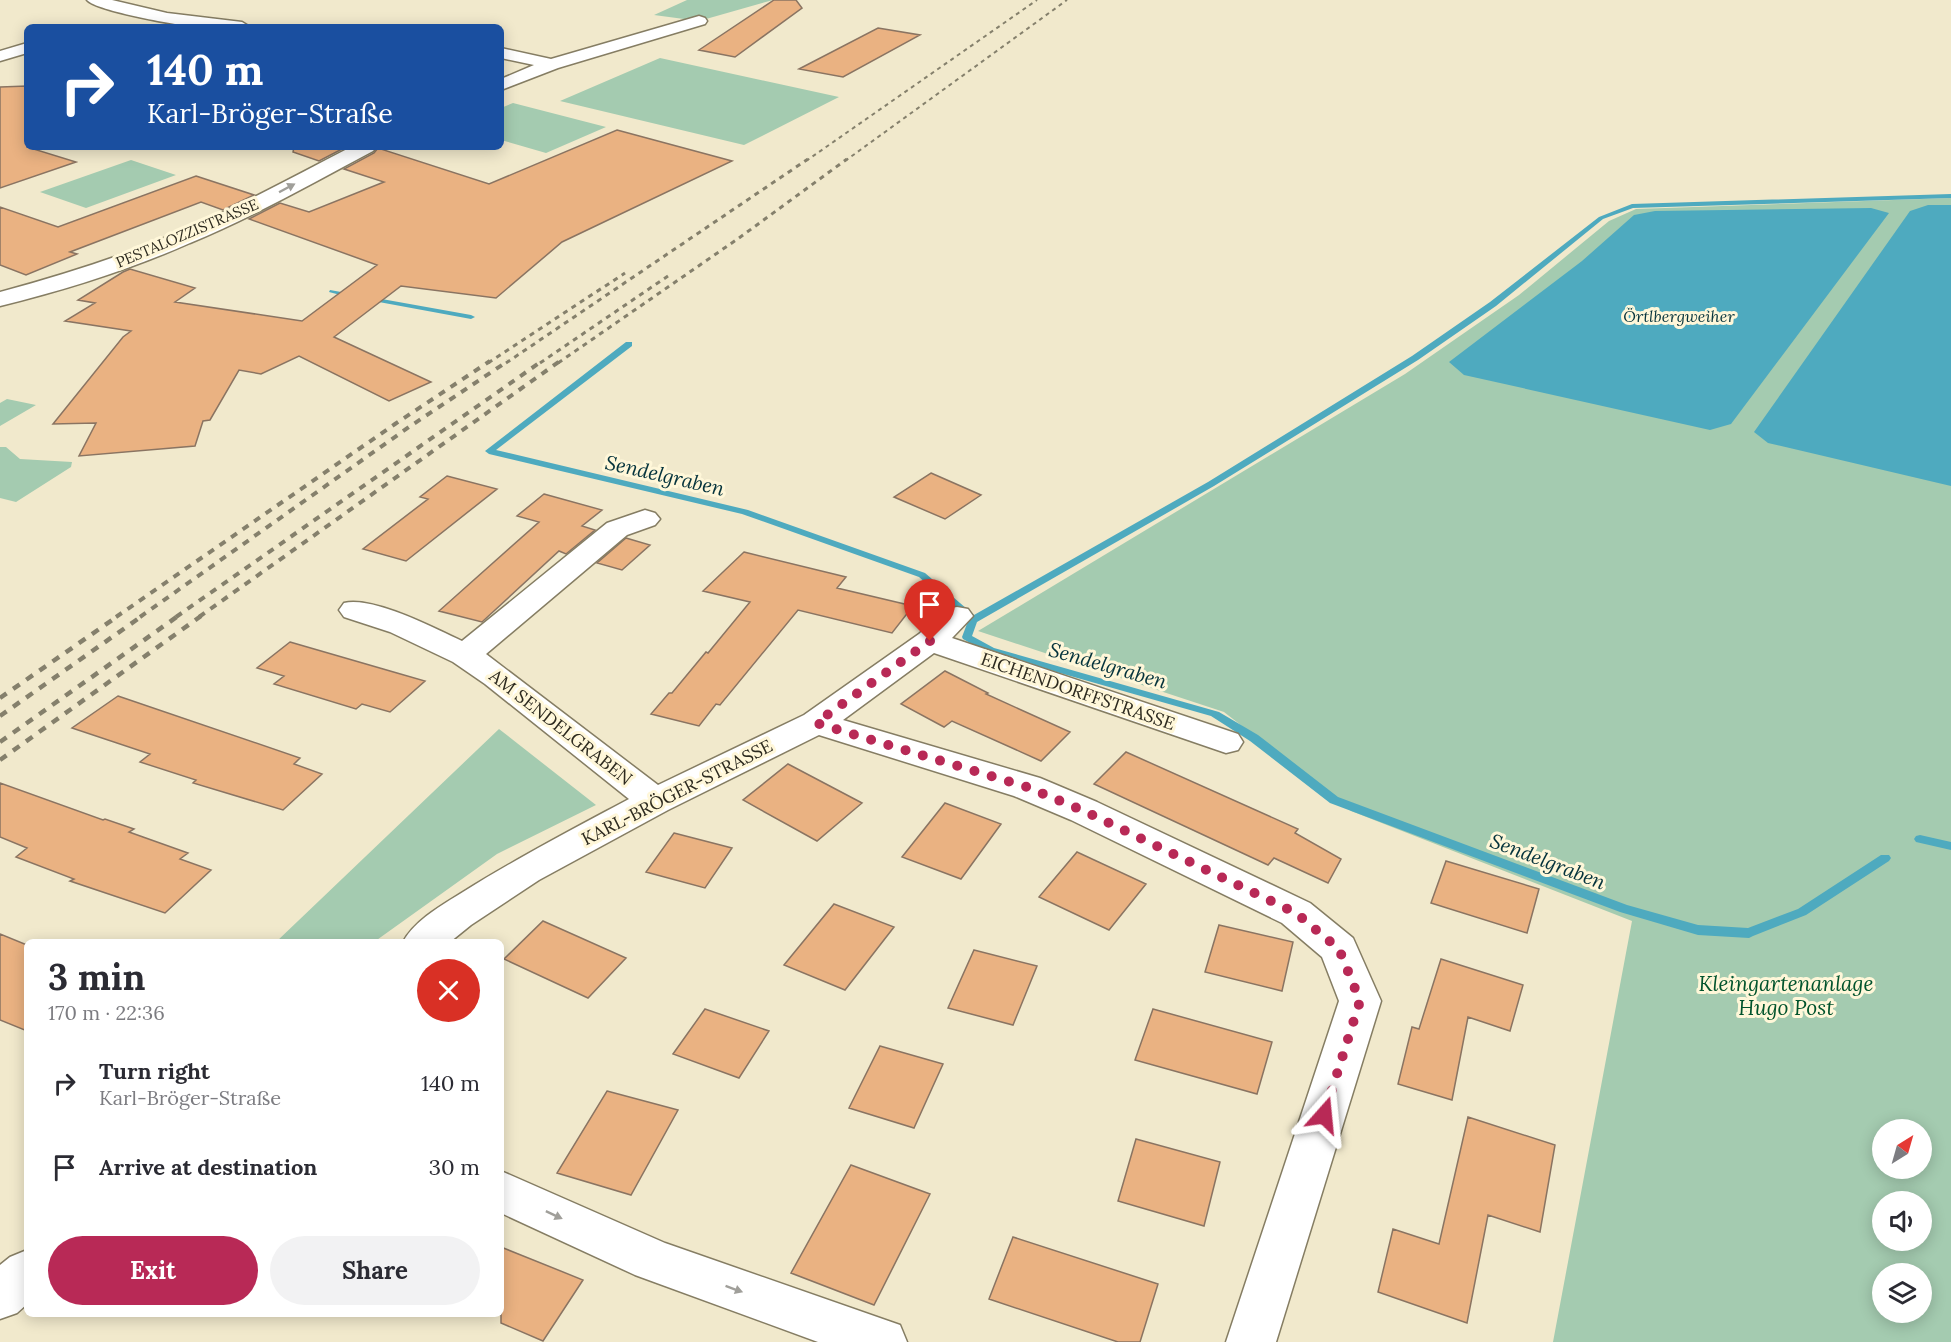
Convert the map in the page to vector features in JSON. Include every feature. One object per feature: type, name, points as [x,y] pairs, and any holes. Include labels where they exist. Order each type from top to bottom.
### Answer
[{"type":"street","points":[[95,0],[142,14],[210,24]]},
{"type":"street","points":[[120,23],[167,4]]},
{"type":"street","points":[[504,84],[552,64],[699,21]]},
{"type":"street","points":[[0,56],[24,49]]},
{"type":"street","points":[[504,54],[552,64]]},
{"type":"street","name":"PESTALOZZISTRASSE","points":[[0,299],[76,278],[196,232],[239,213],[360,150]]},
{"type":"street","points":[[465,655],[617,529],[645,519]]},
{"type":"street","name":"AM SENDELGRABEN","points":[[355,610],[401,625],[465,655],[507,684],[656,801]]},
{"type":"street","name":"KARL-BRÖGER-STRASSE","points":[[427,939],[457,915],[526,870],[656,801],[816,723],[930,641],[957,616]]},
{"type":"street","name":"EICHENDORFFSTRASSE","points":[[930,641],[1226,742]]},
{"type":"street","points":[[816,723],[1027,787],[1084,811],[1296,913],[1339,949],[1360,1001],[1251,1342]]},
{"type":"street","points":[[504,1192],[652,1260],[882,1342]]},
{"type":"street","points":[[0,1297],[24,1275]]},
{"type":"green space","points":[[687,0],[773,0],[699,21],[654,15]]},
{"type":"green space","points":[[660,58],[839,97],[744,145],[560,101]]},
{"type":"green space","points":[[513,103],[606,127],[546,153],[504,141],[504,107]]},
{"type":"green space","points":[[131,160],[176,175],[86,208],[40,192]]},
{"type":"green space","name":"Kleingartenanlage Hugo Post","points":[[1951,198],[1951,1342],[1553,1342],[1632,921],[1351,811],[1224,712],[978,631],[1405,374],[1519,295],[1609,221],[1636,209]]},
{"type":"green space","points":[[7,399],[36,405],[0,426],[0,403]]},
{"type":"green space","points":[[0,447],[6,447],[20,459],[72,462],[71,467],[16,502],[0,498]]},
{"type":"green space","points":[[499,729],[596,805],[497,854],[378,939],[279,939]]},
{"type":"water","points":[[1928,205],[1951,205],[1951,486],[1768,443],[1754,432],[1910,211]]},
{"type":"water","name":"Örtlbergweiher","points":[[1871,208],[1889,213],[1731,424],[1710,430],[1464,375],[1449,362],[1582,261],[1634,215],[1655,211]]},
{"type":"building","points":[[774,0],[796,0],[802,8],[735,57],[699,50]]},
{"type":"building","points":[[878,28],[920,35],[843,77],[799,69]]},
{"type":"building","points":[[24,86],[24,150],[37,150],[76,162],[0,188],[0,87]]},
{"type":"building","points":[[617,130],[732,161],[562,242],[496,298],[401,286],[334,337],[431,382],[389,401],[299,356],[261,374],[239,370],[210,420],[203,421],[195,446],[79,456],[96,423],[53,424],[123,337],[131,331],[65,321],[95,303],[78,300],[123,272],[130,269],[195,288],[175,302],[302,321],[377,265],[249,219],[280,203],[309,212],[384,182],[344,169],[376,150],[384,150],[489,184]]},
{"type":"building","points":[[293,150],[340,150],[319,161],[293,152]]},
{"type":"building","points":[[196,176],[254,195],[223,210],[201,202],[70,252],[77,254],[26,275],[0,265],[0,207],[58,227]]},
{"type":"building","points":[[931,473],[981,495],[945,519],[894,497]]},
{"type":"building","points":[[447,476],[497,489],[406,561],[363,549],[428,499],[420,497]]},
{"type":"building","points":[[544,494],[602,510],[582,526],[595,530],[566,554],[559,551],[482,622],[439,611],[539,522],[517,516]]},
{"type":"building","points":[[626,538],[650,545],[622,570],[597,563]]},
{"type":"building","points":[[744,552],[846,577],[837,588],[913,606],[892,633],[798,610],[720,705],[716,704],[699,726],[651,714],[706,652],[708,653],[750,602],[703,591]]},
{"type":"building","points":[[290,642],[425,681],[390,712],[362,704],[356,709],[274,684],[284,676],[257,668]]},
{"type":"building","points":[[945,671],[988,693],[986,694],[1070,732],[1041,761],[952,721],[944,727],[901,704]]},
{"type":"building","points":[[118,696],[300,758],[294,764],[322,774],[283,810],[193,783],[196,780],[140,762],[150,754],[72,728]]},
{"type":"building","points":[[1126,752],[1298,829],[1295,833],[1341,859],[1328,883],[1274,858],[1268,865],[1094,784]]},
{"type":"building","points":[[788,764],[862,803],[817,841],[743,800]]},
{"type":"building","points":[[0,783],[134,829],[129,832],[188,853],[180,859],[211,870],[165,913],[70,881],[74,879],[16,857],[27,848],[0,837]]},
{"type":"building","points":[[945,803],[1001,824],[961,879],[902,857]]},
{"type":"building","points":[[674,833],[732,848],[705,888],[646,872]]},
{"type":"building","points":[[1077,852],[1146,884],[1109,930],[1039,897]]},
{"type":"building","points":[[1446,861],[1539,889],[1527,933],[1431,903]]},
{"type":"building","points":[[834,904],[894,927],[845,990],[784,965]]},
{"type":"building","points":[[543,921],[626,958],[588,998],[504,959]]},
{"type":"building","points":[[1219,925],[1293,942],[1282,991],[1205,972]]},
{"type":"building","points":[[0,934],[24,944],[24,1030],[0,1020]]},
{"type":"building","points":[[974,950],[1037,966],[1013,1025],[948,1008]]},
{"type":"building","points":[[1441,959],[1523,985],[1510,1031],[1468,1017],[1452,1100],[1398,1084],[1412,1027],[1419,1029]]},
{"type":"building","points":[[705,1009],[769,1031],[739,1078],[673,1054]]},
{"type":"building","points":[[1153,1009],[1272,1042],[1257,1094],[1135,1060]]},
{"type":"building","points":[[880,1046],[943,1064],[914,1128],[849,1108]]},
{"type":"building","points":[[607,1091],[678,1110],[631,1195],[557,1173]]},
{"type":"building","points":[[1468,1117],[1555,1145],[1540,1232],[1488,1215],[1467,1323],[1378,1292],[1393,1229],[1439,1244]]},
{"type":"building","points":[[1136,1139],[1220,1162],[1204,1226],[1118,1201]]},
{"type":"building","points":[[851,1165],[930,1194],[874,1305],[791,1273]]},
{"type":"building","points":[[1013,1237],[1158,1284],[1140,1342],[1118,1342],[989,1299]]},
{"type":"building","points":[[504,1248],[583,1280],[543,1341],[501,1323],[501,1317],[504,1317]]},
{"type":"waterway","points":[[973,620],[1211,484],[1415,358],[1493,304],[1601,218],[1632,206],[1951,196]]},
{"type":"waterway","name":"Sendelgraben","points":[[333,292],[352,296]]},
{"type":"waterway","name":"Sendelgraben","points":[[368,298],[471,317]]},
{"type":"waterway","name":"Sendelgraben","points":[[629,344],[489,451],[745,512],[922,575],[973,620]]},
{"type":"waterway","name":"Sendelgraben","points":[[973,620],[967,637],[990,650],[1215,714],[1254,738],[1334,800],[1624,909],[1698,930],[1749,933],[1802,912],[1885,858]]},
{"type":"waterway","name":"Sendelgraben","points":[[1920,839],[1951,846]]},
{"type":"railway","points":[[806,161],[1037,0]]},
{"type":"railway","points":[[845,161],[1067,0]]},
{"type":"railway","points":[[506,363],[808,159]]},
{"type":"railway","points":[[558,363],[739,238],[847,159]]},
{"type":"railway","points":[[488,363],[625,273]]},
{"type":"railway","points":[[540,363],[668,276]]},
{"type":"railway","points":[[116,617],[490,361]]},
{"type":"railway","points":[[140,617],[409,427],[508,361]]},
{"type":"railway","points":[[176,617],[542,361]]},
{"type":"railway","points":[[199,617],[560,361]]},
{"type":"railway","points":[[0,698],[118,616]]},
{"type":"railway","points":[[0,716],[142,616]]},
{"type":"railway","points":[[0,742],[178,616]]},
{"type":"railway","points":[[0,760],[201,616]]},
{"type":"route","points":[[930,641],[816,723],[1027,787],[1084,811],[1296,913],[1339,949],[1360,1001],[1324,1115]]}]
